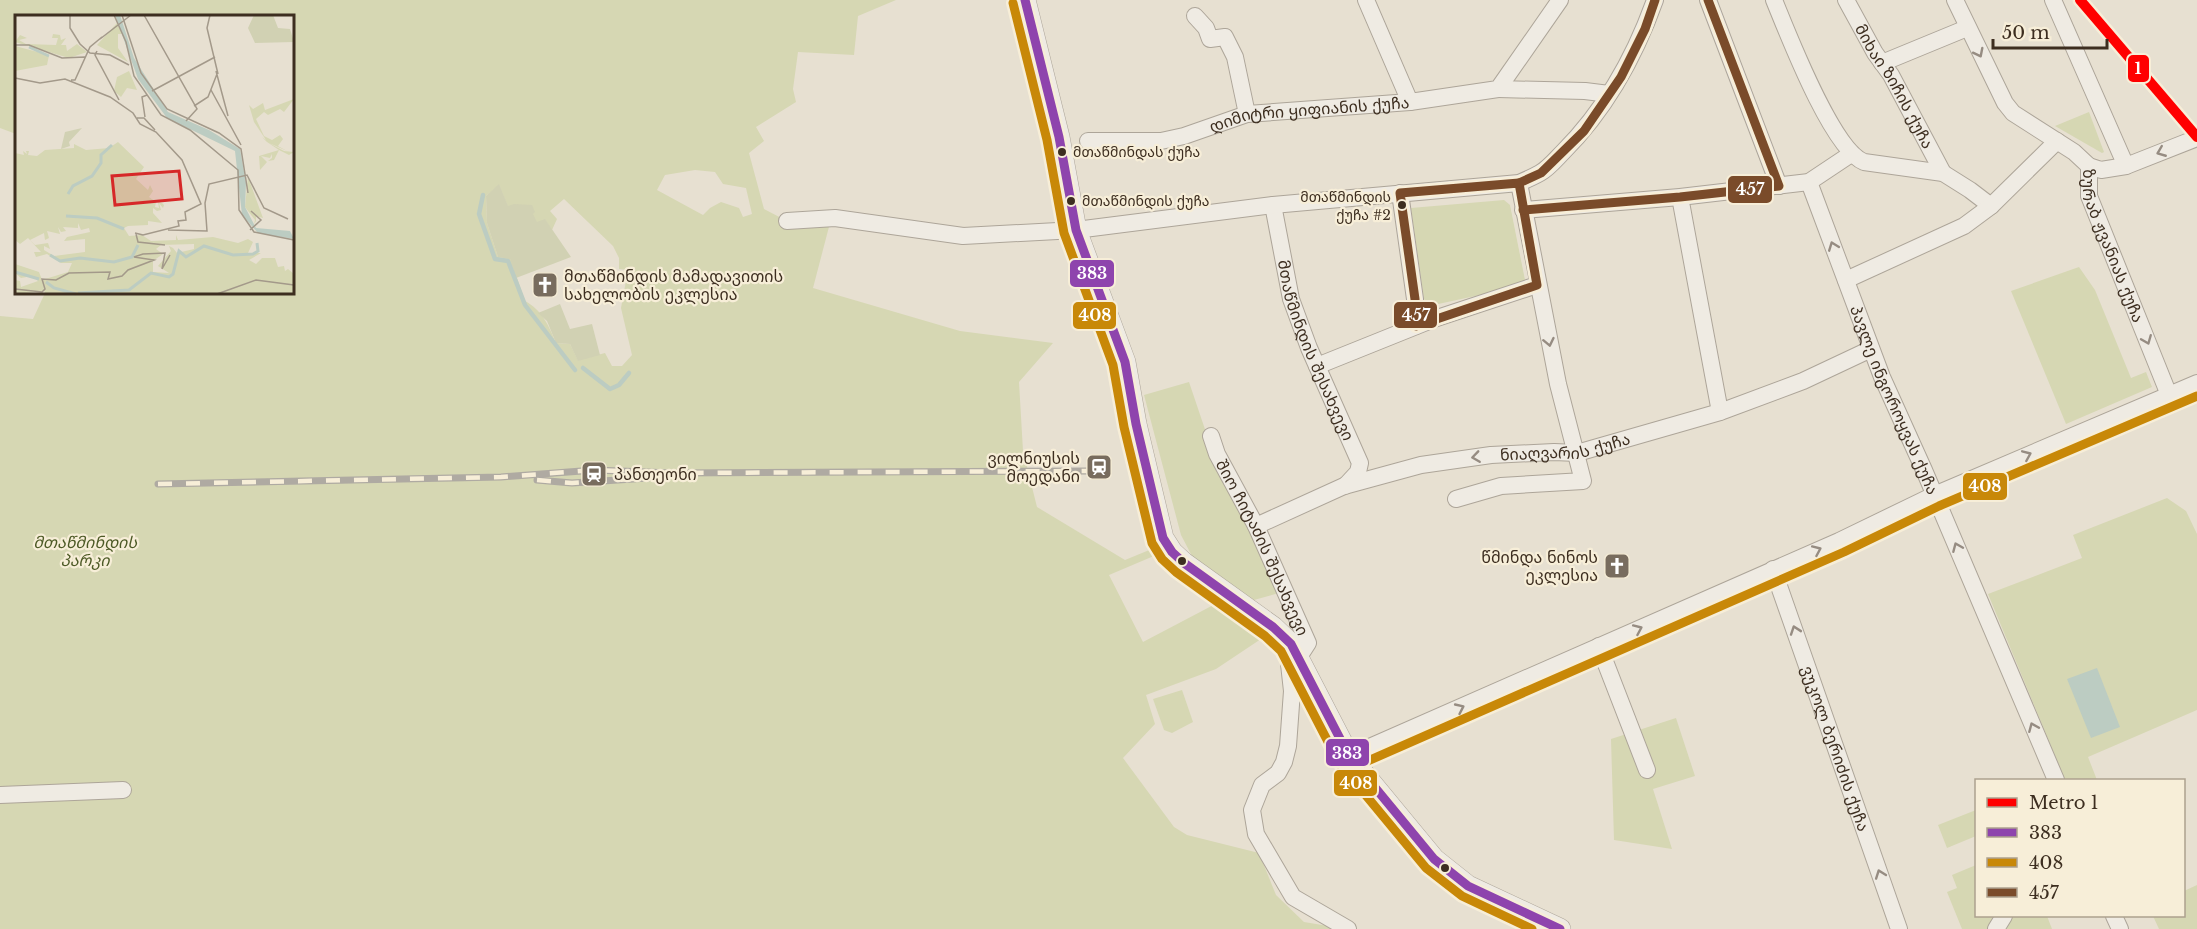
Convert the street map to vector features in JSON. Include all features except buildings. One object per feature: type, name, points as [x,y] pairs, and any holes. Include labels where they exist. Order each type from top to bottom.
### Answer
[{"type":"street","points":[[1025,0],[1059,137],[1076,230],[1125,362],[1136,424],[1163,538],[1184,564],[1284,636],[1299,657],[1349,756],[1434,859],[1468,886],[1560,929]]},
{"type":"street","points":[[1366,0],[1410,102]]},
{"type":"street","points":[[1497,89],[1560,0]]},
{"type":"street","points":[[787,221],[835,218],[963,236],[1076,230],[1273,205],[1519,183],[1541,173],[1584,131],[1610,94],[1640,40],[1655,0]]},
{"type":"street","points":[[1708,0],[1779,186]]},
{"type":"street","points":[[1774,0],[1817,99],[1851,154],[1864,162],[1942,173],[1991,206]]},
{"type":"street","name":"მიხაი ზიჩის ქუჩა","points":[[1846,0],[1891,75],[1942,173]]},
{"type":"street","name":"ზურაბ ჟვანიას ქუჩა","points":[[1955,0],[2005,103],[2013,113],[2074,152],[2089,166],[2089,196],[2169,394]]},
{"type":"street","points":[[2053,0],[2126,166]]},
{"type":"street","points":[[1195,16],[1206,28],[1210,39],[1225,37],[1234,57],[1247,114]]},
{"type":"street","points":[[1882,63],[1967,28]]},
{"type":"street","name":"დიმიტრი ყიფიანის ქუჩა","points":[[1088,141],[1161,141],[1184,136],[1247,114],[1410,102],[1497,89],[1585,91],[1610,94]]},
{"type":"street","points":[[2089,166],[2101,170],[2126,166],[2197,138]]},
{"type":"street","points":[[1846,280],[1964,226],[1991,206],[2057,141]]},
{"type":"street","points":[[1523,210],[1680,197],[1809,182],[1851,154]]},
{"type":"street","name":"პავლე ინგოროყვას ქუჩა","points":[[1809,182],[1871,349],[2056,779]]},
{"type":"street","points":[[1456,499],[1501,486],[1582,481],[1537,285],[1519,183]]},
{"type":"street","points":[[1400,193],[1414,291],[1416,326]]},
{"type":"street","points":[[1680,197],[1720,412]]},
{"type":"street","name":"მთაწმინდის შესახვევი","points":[[1273,205],[1291,299],[1317,366],[1360,463],[1358,472],[1344,486]]},
{"type":"street","points":[[1317,366],[1416,326],[1537,285]]},
{"type":"street","name":"ნიაღვარის ქუჩა","points":[[1256,526],[1344,486],[1421,465],[1479,457],[1554,452],[1577,453],[1720,412],[1803,381],[1871,349]]},
{"type":"street","points":[[1349,756],[1773,569],[1934,495],[2197,382]]},
{"type":"street","name":"შიო ჩიტაძის შესახვევი","points":[[1210,436],[1217,454],[1256,526],[1308,643],[1299,657]]},
{"type":"street","name":"ვუკოლ ბერიძის ქუჩა","points":[[1773,569],[1899,929]]},
{"type":"street","points":[[1599,646],[1647,770]]},
{"type":"street","points":[[1299,657],[1289,664],[1292,691],[1288,746],[1284,762],[1278,772],[1262,785],[1252,810],[1256,834],[1293,897],[1348,929]]},
{"type":"street","points":[[0,795],[123,790]]},
{"type":"green space","name":"მთაწმინდის პარკი","points":[[0,0],[896,0],[858,16],[854,55],[798,52],[793,89],[796,102],[756,127],[764,141],[749,153],[764,209],[787,221],[830,223],[813,288],[960,331],[1053,343],[1019,382],[1023,451],[1037,507],[1125,560],[1159,546],[1168,550],[1109,575],[1143,642],[1221,601],[1264,637],[1216,669],[1146,695],[1155,724],[1123,758],[1174,827],[1187,835],[1259,853],[1276,895],[1304,922],[1328,926],[1332,929],[0,929],[0,316],[33,319],[45,294],[294,294],[294,15],[15,15],[15,134],[0,128]],"holes":[[[695,170],[715,172],[723,184],[746,188],[752,214],[743,217],[739,208],[721,202],[703,215],[657,190],[665,175]],[[499,185],[508,207],[532,214],[537,223],[545,220],[552,230],[557,219],[550,211],[564,199],[613,246],[619,258],[619,269],[628,270],[621,308],[632,355],[622,366],[612,366],[605,353],[578,360],[570,344],[556,343],[540,314],[525,301],[510,258],[498,257],[487,223],[486,196]]]},
{"type":"green space","points":[[2089,112],[2104,152],[2102,153],[2055,126]]},
{"type":"green space","points":[[499,184],[508,206],[532,205],[537,222],[545,219],[571,257],[516,278],[510,259],[498,257],[487,223],[486,196]]},
{"type":"green space","points":[[1504,200],[1510,205],[1526,285],[1429,306],[1424,299],[1411,208]]},
{"type":"green space","points":[[2079,267],[2095,290],[2131,378],[2146,372],[2152,387],[2066,424],[2011,291]]},
{"type":"green space","points":[[560,304],[570,329],[592,324],[600,355],[578,361],[570,344],[556,343],[547,321],[538,313]]},
{"type":"green space","points":[[1189,382],[1214,456],[1279,593],[1254,600],[1194,560],[1181,535],[1144,395]]},
{"type":"green space","points":[[2167,498],[2186,511],[2197,534],[2197,710],[2088,757],[2097,779],[2065,779],[1988,594],[2082,558],[2073,535]]},
{"type":"green space","points":[[1182,690],[1193,722],[1172,733],[1164,730],[1153,699]]},
{"type":"green space","points":[[1676,718],[1695,776],[1653,789],[1672,849],[1614,840],[1611,739]]},
{"type":"green space","points":[[1975,810],[1975,836],[1947,848],[1938,825]]},
{"type":"green space","points":[[1975,865],[1975,917],[1997,917],[1990,929],[1962,929],[1947,892],[1957,888],[1952,875]]},
{"type":"green space","points":[[2197,885],[2197,929],[2159,929],[2153,917],[2185,917],[2185,891]]},
{"type":"green space","points":[[2009,917],[2047,917],[2052,929],[2002,929]]},
{"type":"shaded area","points":[[2097,668],[2120,727],[2091,738],[2067,679]]},
{"type":"waterway","points":[[483,195],[479,214],[495,259],[508,261],[525,305],[575,370]]},
{"type":"waterway","points":[[583,368],[610,389],[619,385],[629,373]]},
{"type":"railway","points":[[158,484],[501,477],[595,470],[671,473],[1092,471]]},
{"type":"railway","points":[[537,480],[572,483],[648,478]]},
{"type":"metro line","name":"1","points":[[2080,0],[2197,137]]},
{"type":"transit line","name":"383","points":[[1025,0],[1059,137],[1076,230],[1125,362],[1136,424],[1163,538],[1172,552],[1184,563],[1273,627],[1291,644],[1349,756],[1434,859],[1468,886],[1560,929]]},
{"type":"transit line","name":"457","points":[[1519,183],[1541,173],[1584,131],[1621,77],[1645,29],[1655,0]]},
{"type":"transit line","name":"457","points":[[1523,210],[1779,186],[1708,0]]},
{"type":"transit line","name":"408","points":[[1013,3],[1047,140],[1064,233],[1113,365],[1124,427],[1152,543],[1162,559],[1176,572],[1265,636],[1281,651],[1339,763],[1426,868],[1462,896],[1532,929]]},
{"type":"transit line","name":"457","points":[[1519,183],[1537,285],[1416,326],[1415,299],[1400,193],[1519,183]]},
{"type":"transit line","name":"408","points":[[1354,767],[1844,552],[1939,506],[2197,396]]},
{"type":"place","name":"მთაწმინდას ქუჩა","points":[[1062,152]]},
{"type":"place","name":"მთაწმინდის ქუჩა","points":[[1071,201]]},
{"type":"place","name":"მთაწმინდის ქუჩა #2","points":[[1402,205]]},
{"type":"place","name":"მთაწმინდის მამადავითის სახელობის ეკლესია","points":[[545,285]]},
{"type":"place","name":"ვილნიუსის მოედანი","points":[[1099,467]]},
{"type":"place","name":"პანთეონი","points":[[594,474]]},
{"type":"place","name":"წმინდა ნინოს ეკლესია","points":[[1617,566]]}]
